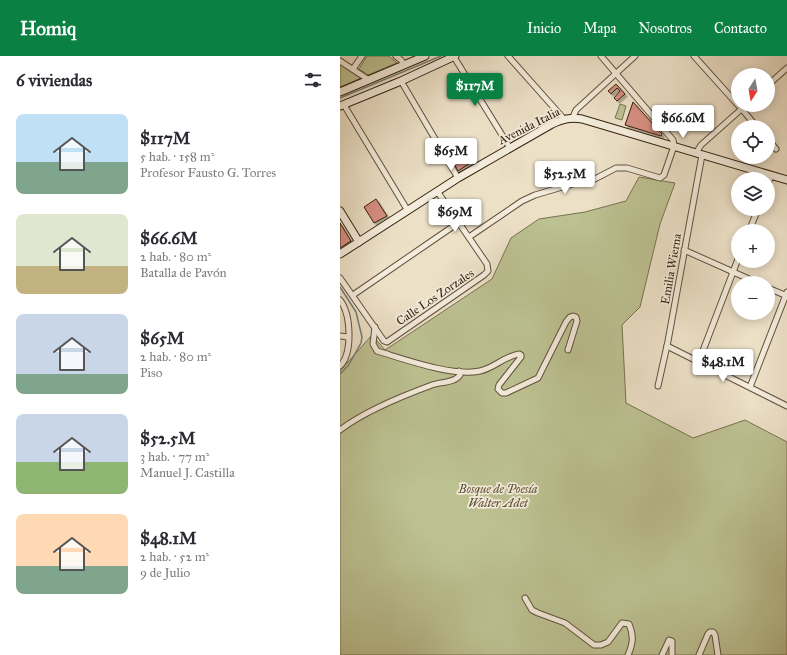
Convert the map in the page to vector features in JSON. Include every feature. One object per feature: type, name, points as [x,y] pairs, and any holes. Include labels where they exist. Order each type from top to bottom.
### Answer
[{"type":"main road","points":[[340,92],[425,56]]},
{"type":"main road","points":[[342,106],[401,81],[454,56]]},
{"type":"main road","points":[[573,118],[674,146],[758,172]]},
{"type":"main road","name":"Avenida Italia","points":[[340,254],[458,178],[552,124],[564,119],[573,118]]},
{"type":"main road","points":[[775,177],[787,180]]},
{"type":"main road","points":[[340,211],[359,242]]},
{"type":"street","points":[[353,69],[362,56]]},
{"type":"street","points":[[396,56],[404,64]]},
{"type":"street","points":[[454,56],[510,148]]},
{"type":"street","points":[[508,56],[564,119]]},
{"type":"street","points":[[437,191],[468,237],[522,201],[535,195],[576,183],[591,181],[616,168],[627,168],[663,178],[674,146],[671,136],[601,56]]},
{"type":"street","name":"Avenida Italia","points":[[573,118],[576,110],[635,56]]},
{"type":"street","points":[[694,56],[731,95]]},
{"type":"street","points":[[340,61],[368,80]]},
{"type":"street","points":[[775,79],[787,68]]},
{"type":"street","points":[[401,81],[458,178]]},
{"type":"street","points":[[342,106],[408,211]]},
{"type":"street","points":[[699,154],[701,145],[735,112]]},
{"type":"street","points":[[746,112],[752,120]]},
{"type":"street","name":"Emilia Wierna","points":[[658,386],[667,346],[684,250],[699,154]]},
{"type":"street","points":[[353,295],[458,223]]},
{"type":"street","name":"Calle Los Zorzales","points":[[375,327],[384,341],[387,342],[484,275],[488,271],[488,264],[468,237]]},
{"type":"street","points":[[684,250],[742,276]]},
{"type":"street","points":[[699,361],[735,268]]},
{"type":"street","points":[[340,278],[375,327],[373,344],[377,350],[428,366],[459,371],[481,371],[519,354],[521,355],[499,385],[498,389],[502,393],[506,393],[534,381],[540,375],[566,322],[573,316],[576,317],[577,321],[568,350]]},
{"type":"street","points":[[750,387],[786,295],[775,291]]},
{"type":"street","points":[[340,300],[348,319],[348,337],[345,359],[340,366]]},
{"type":"street","points":[[340,336],[348,337]]},
{"type":"street","points":[[667,346],[787,406]]},
{"type":"street","points":[[340,430],[361,416],[384,405],[427,387],[456,380],[460,376],[459,371]]},
{"type":"street","points":[[525,598],[532,610],[561,621],[594,645],[601,645],[608,642],[622,623],[629,624],[632,631],[633,641],[628,655]]},
{"type":"street","points":[[699,655],[708,634],[713,632],[716,635],[718,655]]},
{"type":"street","points":[[662,655],[669,640],[672,641],[673,645],[672,655]]},
{"type":"green space","points":[[367,56],[389,56],[397,63],[368,75],[359,69]]},
{"type":"green space","points":[[340,64],[361,77],[361,78],[340,87]]},
{"type":"green space","points":[[620,104],[626,106],[622,120],[615,118]]},
{"type":"green space","name":"Bosque de Poesía Walter Adet","points":[[639,177],[675,183],[660,224],[640,307],[622,325],[626,403],[693,438],[745,420],[787,442],[787,655],[340,655],[340,371],[372,335],[385,350],[492,279],[511,238],[539,219],[585,212],[626,201]]},
{"type":"building","points":[[616,84],[625,94],[617,101],[614,98],[620,91],[617,88],[611,94],[608,91]]},
{"type":"building","points":[[633,102],[662,134],[661,136],[625,125]]},
{"type":"building","points":[[465,142],[475,160],[458,171],[448,153]]},
{"type":"building","points":[[376,199],[387,216],[374,223],[364,207]]},
{"type":"building","points":[[340,223],[351,241],[340,248]]},
{"type":"waterway","points":[[340,98],[441,56]]},
{"type":"waterway","points":[[340,287],[356,312],[362,337],[361,343],[348,366],[340,374]]}]
